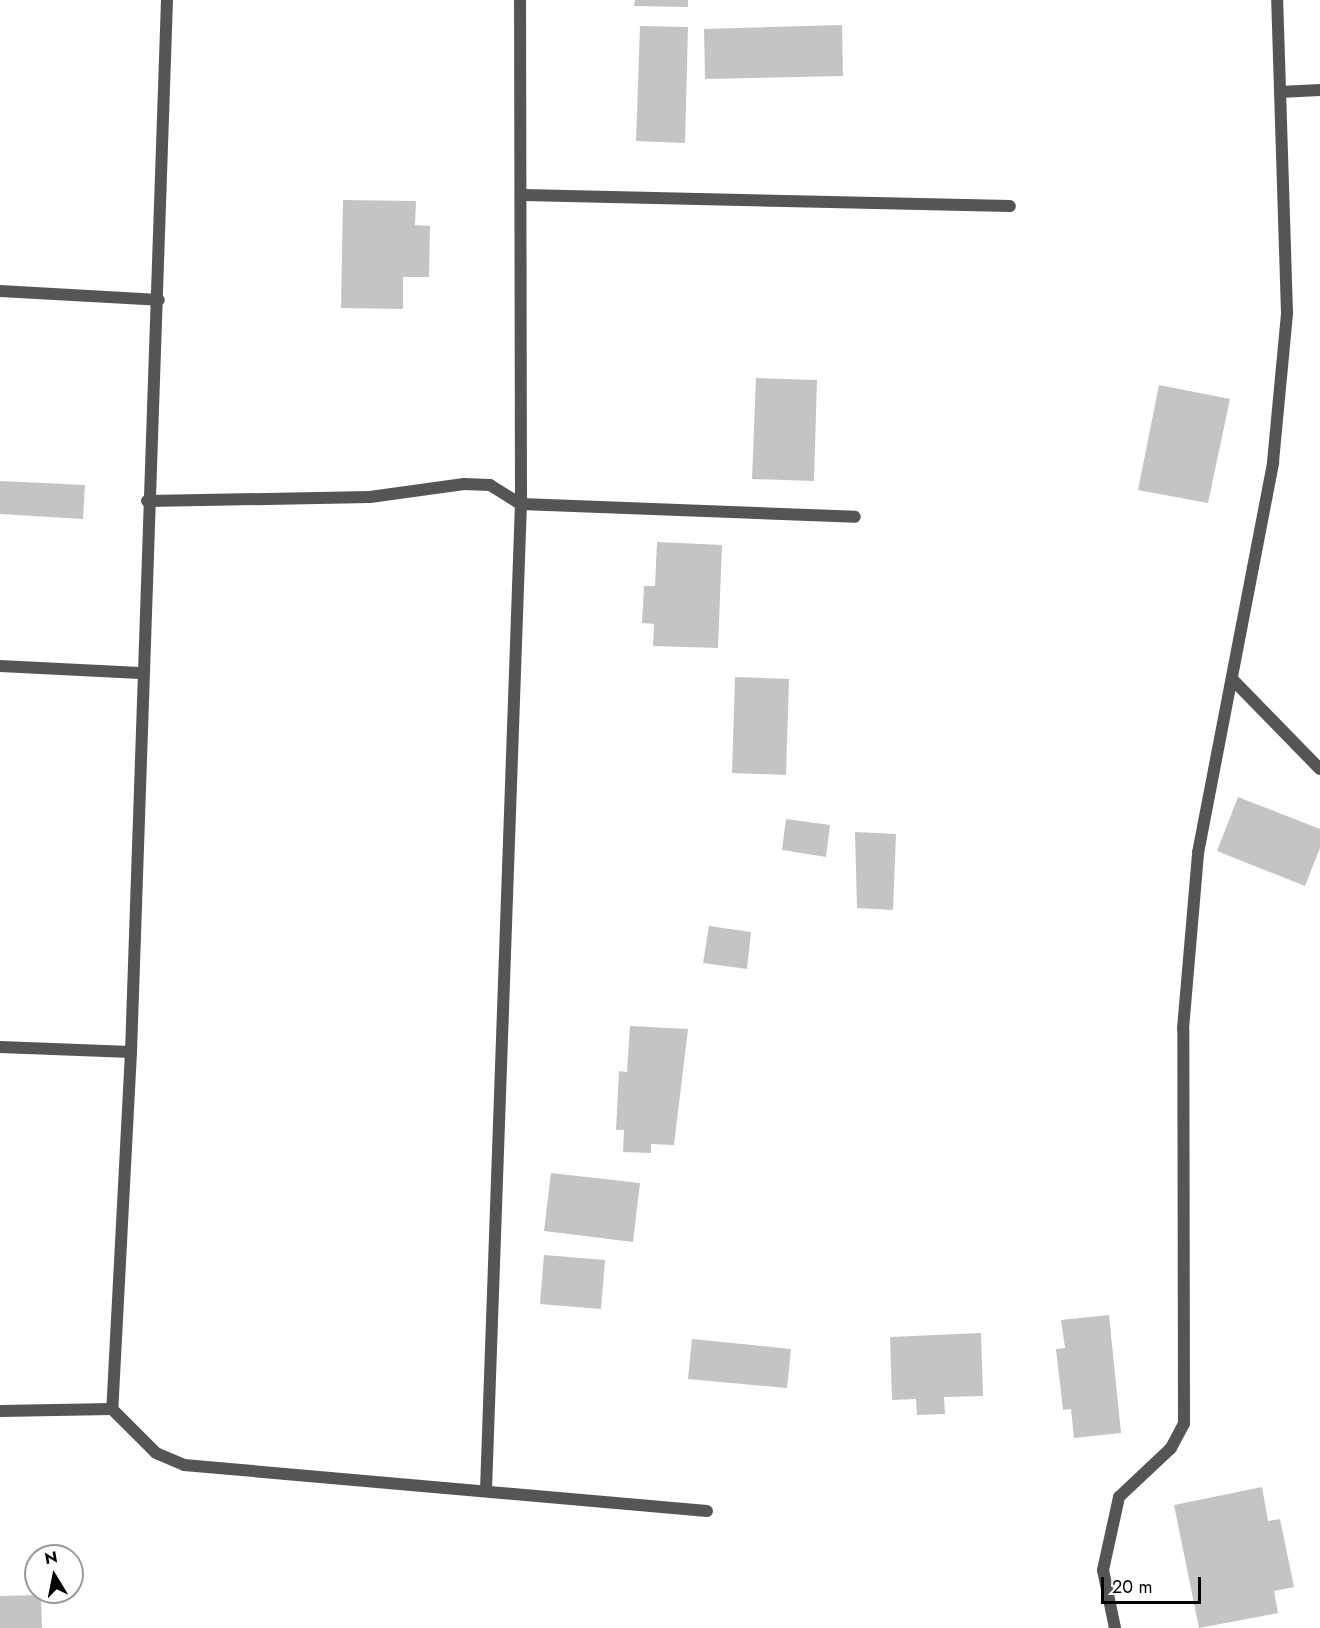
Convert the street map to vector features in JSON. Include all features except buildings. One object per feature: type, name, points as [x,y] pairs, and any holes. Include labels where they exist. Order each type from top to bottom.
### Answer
[{"type":"street","points":[[112,1409],[130,1052],[140,673],[159,300],[167,0]]},
{"type":"street","points":[[486,1491],[521,504],[523,195],[520,0]]},
{"type":"street","points":[[1115,1628],[1103,1570],[1119,1497],[1171,1448],[1184,1424],[1183,1029],[1210,771],[1234,681],[1273,462],[1287,313],[1277,0]]},
{"type":"street","points":[[1280,92],[1320,90]]},
{"type":"street","points":[[523,195],[1010,206]]},
{"type":"street","points":[[0,291],[159,300]]},
{"type":"street","points":[[147,501],[370,497],[464,484],[490,485],[521,504],[855,517]]},
{"type":"street","points":[[0,666],[140,673]]},
{"type":"street","points":[[1234,681],[1320,769]]},
{"type":"street","points":[[0,1047],[130,1052]]},
{"type":"street","points":[[0,1411],[112,1409],[156,1453],[184,1465],[707,1511]]}]
